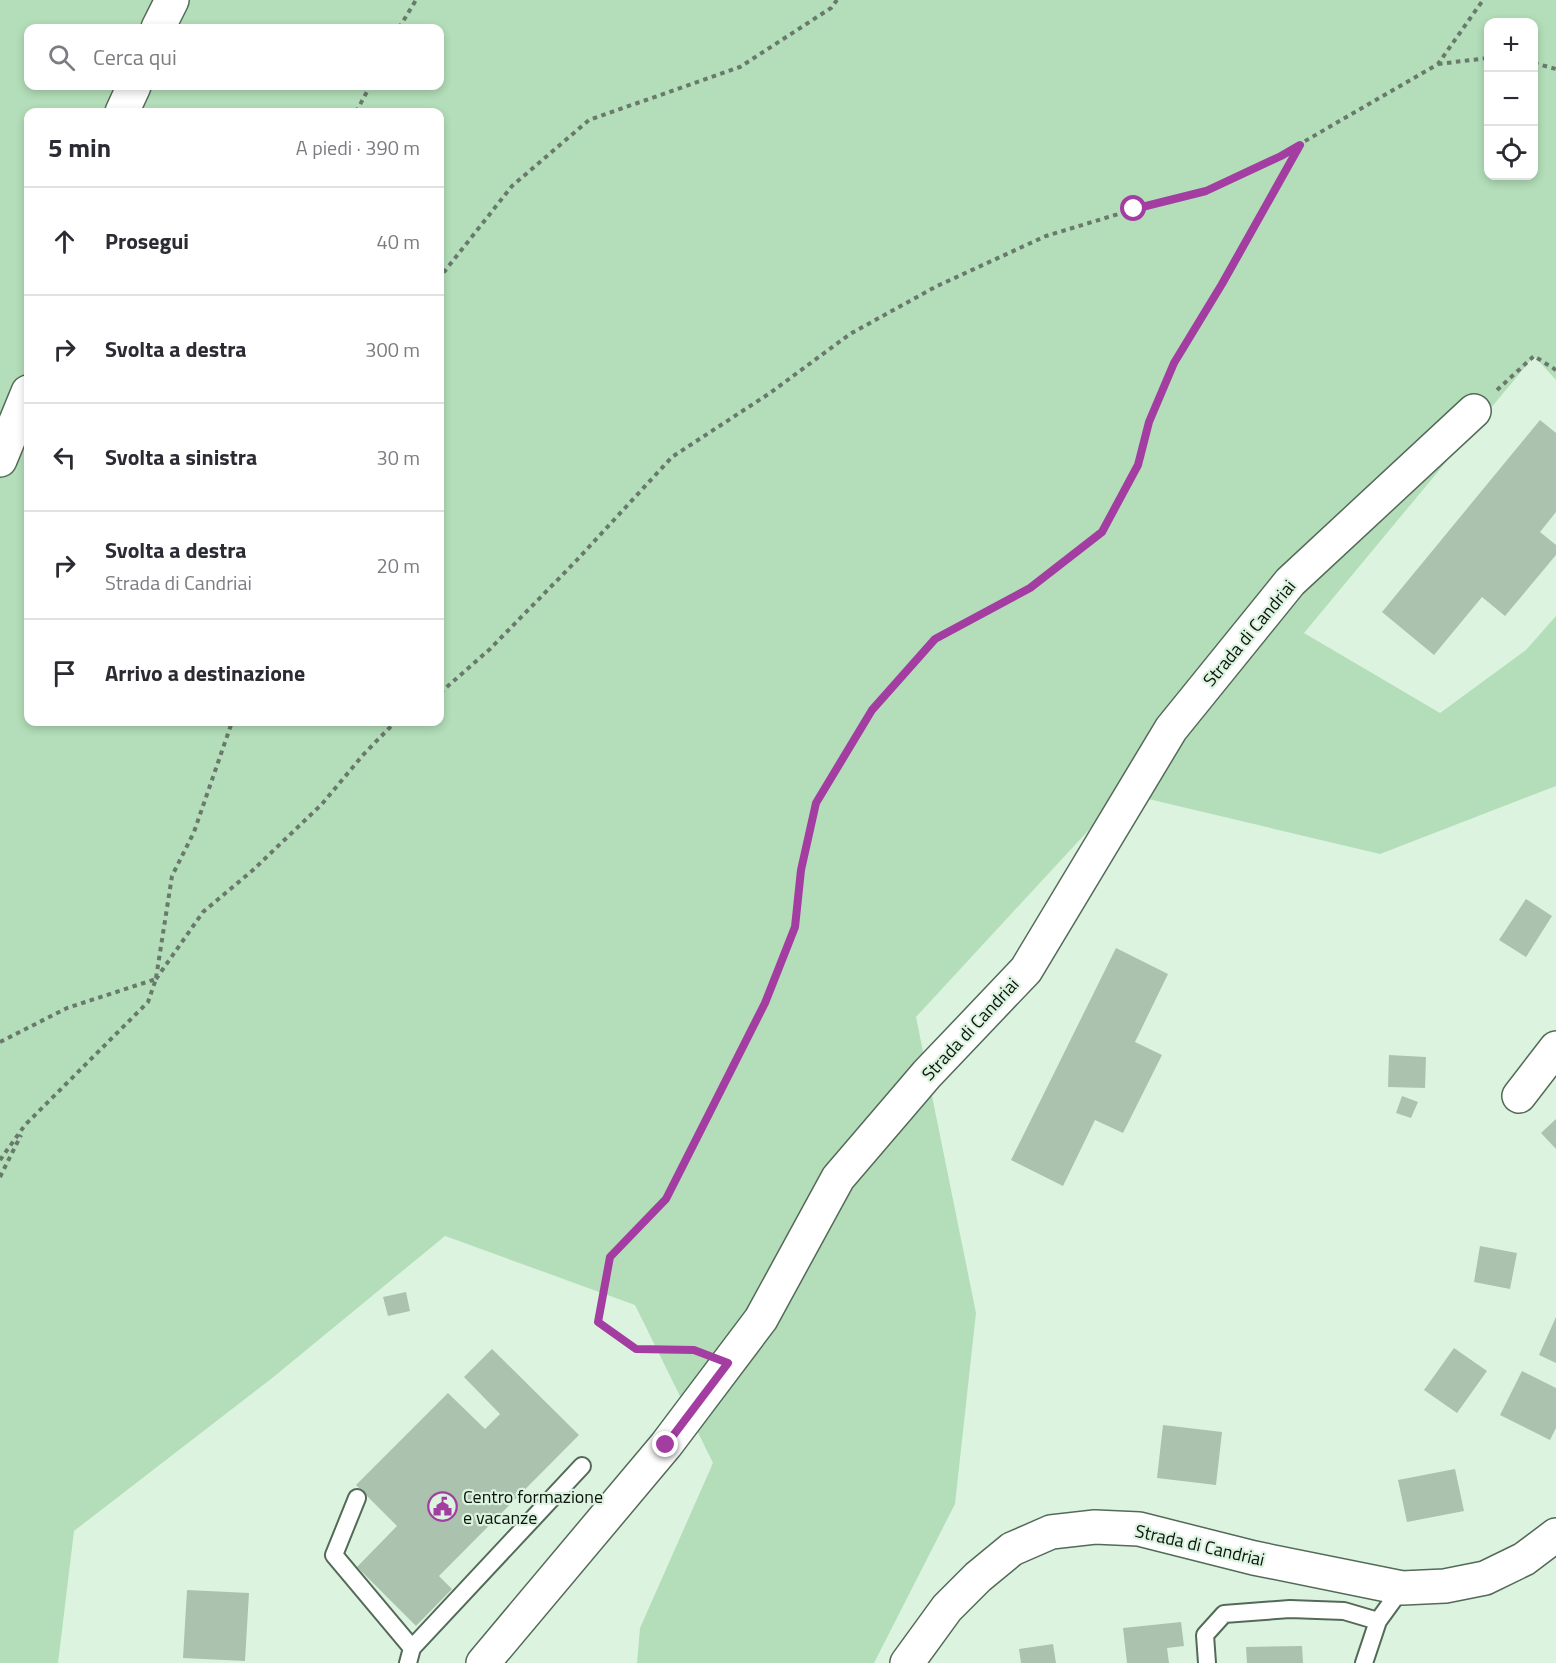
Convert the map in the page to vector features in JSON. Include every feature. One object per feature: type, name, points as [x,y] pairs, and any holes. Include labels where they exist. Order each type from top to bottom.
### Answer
[{"type":"street","points":[[160,24],[172,0]]},
{"type":"street","points":[[124,108],[132,90]]},
{"type":"street","points":[[0,460],[24,403]]},
{"type":"street","name":"Strada di Candriai","points":[[483,1663],[666,1445],[761,1319],[838,1178],[927,1074],[1026,970],[1171,729],[1290,582],[1474,411]]},
{"type":"street","points":[[1519,1096],[1556,1048]]},
{"type":"street","name":"Strada di Candriai","points":[[907,1663],[947,1608],[978,1578],[1012,1549],[1051,1532],[1095,1527],[1139,1529],[1254,1558],[1402,1588],[1445,1586],[1485,1578],[1524,1559],[1556,1534]]},
{"type":"lane","points":[[357,1498],[334,1555],[410,1655],[582,1466]]},
{"type":"lane","points":[[1365,1663],[1378,1621],[1402,1588]]},
{"type":"lane","points":[[1207,1663],[1205,1635],[1224,1614],[1301,1609],[1344,1611],[1378,1621]]},
{"type":"path","points":[[401,24],[416,0]]},
{"type":"path","points":[[444,272],[512,186],[589,120],[740,68],[831,8],[837,0]]},
{"type":"path","points":[[1438,64],[1483,0]]},
{"type":"path","points":[[444,689],[490,649],[672,457],[770,393],[850,334],[937,286],[1046,237],[1134,209],[1206,191],[1281,156],[1438,64],[1484,58]]},
{"type":"path","points":[[1538,64],[1556,69]]},
{"type":"path","points":[[358,108],[368,90]]},
{"type":"path","points":[[728,1363],[694,1350],[636,1349],[598,1322],[610,1257],[666,1199],[765,1003],[795,927],[801,870],[816,803],[872,710],[935,639],[1030,588],[1102,532],[1138,465],[1149,422],[1174,363],[1222,284],[1300,145]]},
{"type":"path","points":[[1474,411],[1534,356],[1556,370]]},
{"type":"path","points":[[231,726],[195,831],[172,876],[156,979],[203,912],[253,870],[322,804],[363,754],[391,726]]},
{"type":"path","points":[[0,1042],[67,1008],[156,979],[148,1002],[26,1125],[0,1160]]},
{"type":"path","points":[[0,1177],[26,1125]]},
{"type":"green space","points":[[0,0],[1556,0],[1556,380],[1534,356],[1304,633],[1440,713],[1526,650],[1556,616],[1556,786],[1380,854],[1123,793],[916,1017],[976,1313],[955,1504],[874,1663],[637,1663],[640,1628],[713,1463],[635,1305],[445,1236],[271,1379],[74,1531],[58,1663],[0,1663]]},
{"type":"building","points":[[1540,420],[1556,433],[1556,512],[1540,532],[1556,545],[1556,555],[1505,616],[1482,597],[1434,655],[1382,612]]},
{"type":"building","points":[[1526,899],[1552,916],[1526,957],[1499,940]]},
{"type":"building","points":[[1116,948],[1168,974],[1135,1042],[1162,1055],[1123,1133],[1095,1120],[1063,1186],[1011,1160]]},
{"type":"building","points":[[1389,1055],[1426,1057],[1425,1088],[1388,1087]]},
{"type":"building","points":[[1402,1096],[1418,1102],[1411,1118],[1396,1113]]},
{"type":"building","points":[[1556,1119],[1556,1149],[1541,1133]]},
{"type":"building","points":[[1480,1246],[1517,1253],[1510,1289],[1474,1282]]},
{"type":"building","points":[[406,1292],[410,1311],[388,1316],[383,1297]]},
{"type":"building","points":[[1556,1317],[1556,1363],[1539,1355]]},
{"type":"building","points":[[1454,1348],[1487,1371],[1457,1413],[1424,1390]]},
{"type":"building","name":"Centro formazione e vacanze","points":[[492,1349],[579,1435],[439,1576],[452,1589],[416,1626],[357,1567],[397,1526],[356,1485],[448,1393],[485,1429],[500,1414],[464,1377]]},
{"type":"building","points":[[1522,1371],[1556,1388],[1556,1428],[1550,1440],[1500,1415]]},
{"type":"building","points":[[1163,1425],[1222,1432],[1216,1485],[1157,1478]]},
{"type":"building","points":[[1455,1469],[1464,1511],[1407,1522],[1398,1480]]},
{"type":"building","points":[[187,1590],[249,1593],[245,1661],[183,1658]]},
{"type":"building","points":[[1181,1622],[1184,1646],[1167,1648],[1169,1663],[1127,1663],[1123,1628]]},
{"type":"building","points":[[1053,1644],[1056,1663],[1021,1663],[1019,1649]]},
{"type":"building","points":[[1302,1646],[1303,1663],[1247,1663],[1246,1647]]},
{"type":"place","name":"Centro formazione e vacanze","points":[[442,1506]]},
{"type":"route","points":[[666,1445],[728,1363],[694,1350],[636,1349],[598,1322],[610,1257],[666,1199],[765,1003],[795,927],[801,870],[816,803],[872,710],[935,639],[1030,588],[1102,532],[1138,465],[1149,422],[1174,363],[1222,284],[1300,145],[1206,191],[1134,209]]}]
